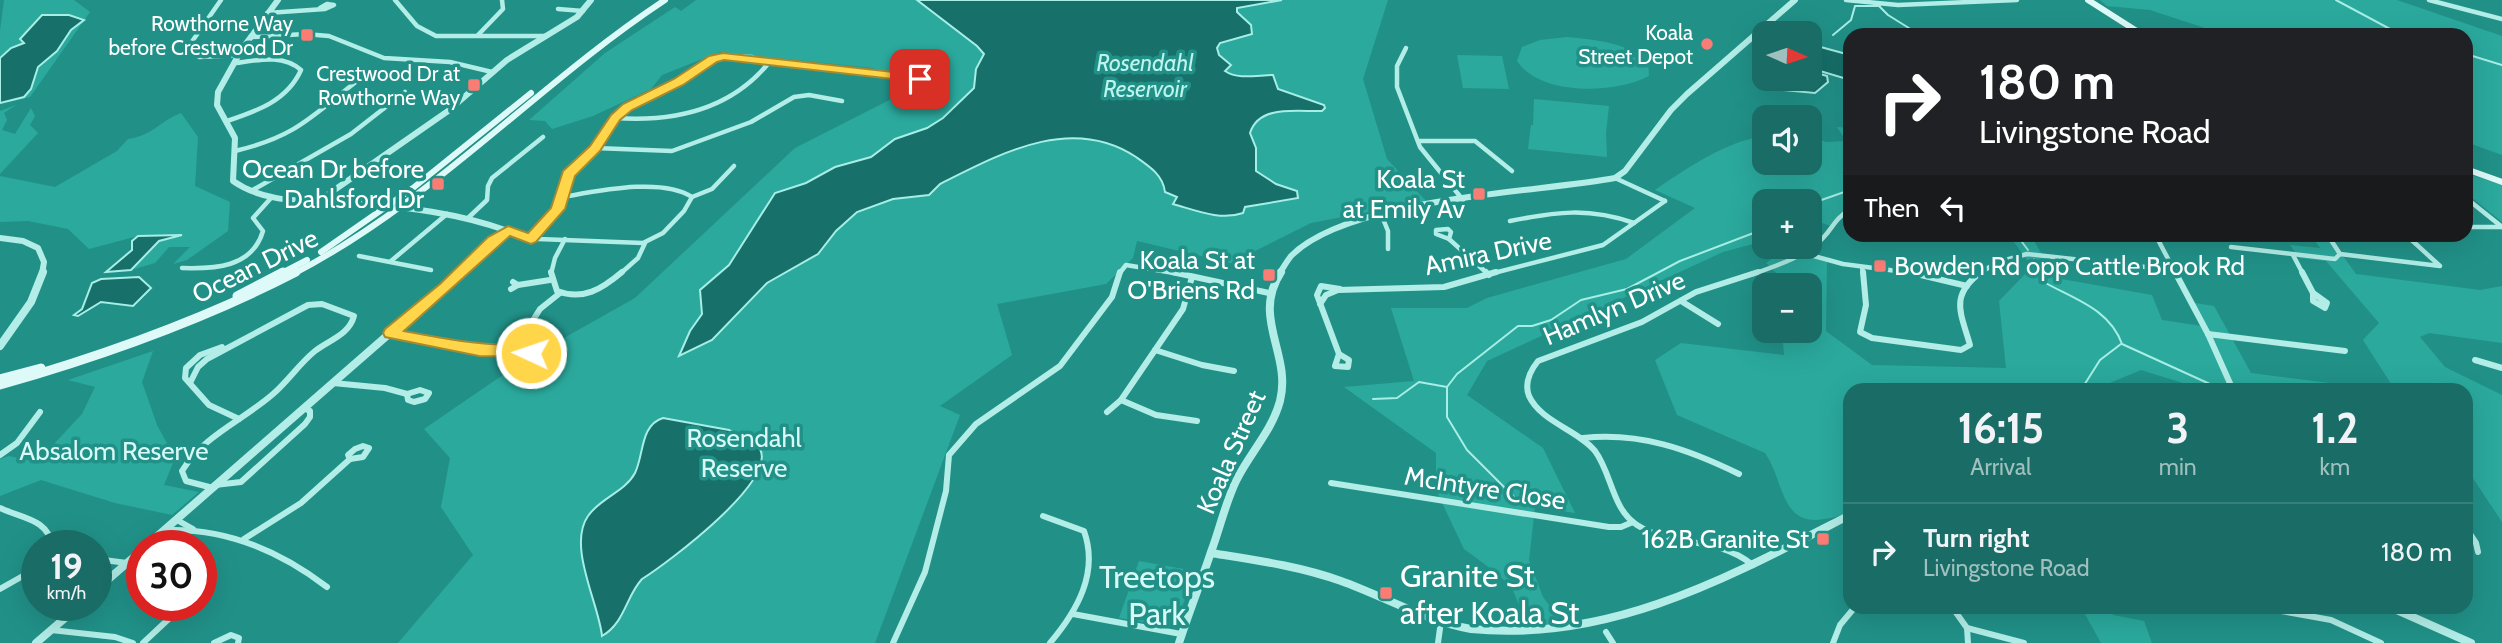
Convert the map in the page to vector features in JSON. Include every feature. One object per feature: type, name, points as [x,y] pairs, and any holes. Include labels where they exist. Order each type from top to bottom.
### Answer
[{"type":"main road","name":"Ocean Drive","points":[[0,379],[110,346],[196,314],[314,256],[388,207],[568,63],[657,0]]},
{"type":"main road","name":"Ocean Drive","points":[[0,385],[111,351],[238,302],[334,251],[399,208],[576,63],[665,0]]},
{"type":"main road","points":[[2091,0],[2132,28]]},
{"type":"main road","points":[[2473,172],[2502,182]]},
{"type":"main road","points":[[0,391],[36,375]]},
{"type":"street","points":[[221,0],[191,43],[190,50],[199,57],[241,55]]},
{"type":"street","points":[[278,0],[220,84],[216,97],[222,115],[235,137],[231,168],[233,181],[249,192],[271,198],[320,200],[447,214],[468,218],[531,239],[596,239],[630,245],[645,243],[665,233],[689,205],[692,197],[710,190],[734,166]]},
{"type":"street","points":[[395,0],[428,34],[447,37],[518,33],[547,36]]},
{"type":"street","points":[[478,35],[503,9],[502,0]]},
{"type":"street","points":[[320,200],[448,111],[492,72],[583,11],[591,0]]},
{"type":"street","points":[[893,643],[925,572],[946,491],[947,461],[976,424],[1060,366],[1112,297],[1120,271],[1126,265],[1138,265],[1269,293],[1283,264],[1310,240],[1335,226],[1381,214],[1615,177],[1625,171],[1671,110],[1687,94],[1795,0]]},
{"type":"street","points":[[1846,0],[1880,4],[2017,0]]},
{"type":"street","points":[[2432,0],[2502,19]]},
{"type":"street","points":[[267,13],[320,8]]},
{"type":"street","points":[[558,9],[583,11]]},
{"type":"street","points":[[252,37],[305,34],[329,36],[384,58],[450,62],[492,72]]},
{"type":"street","points":[[1406,48],[1401,53],[1395,81],[1423,152],[1463,200]]},
{"type":"street","points":[[531,239],[555,214],[565,179],[595,148],[615,118],[633,104],[678,82],[716,58],[733,56],[766,63],[780,61],[920,79]]},
{"type":"street","points":[[227,121],[270,104],[294,82],[301,70],[292,62],[236,63]]},
{"type":"street","points":[[615,118],[655,120],[684,115],[732,92],[753,78],[766,63]]},
{"type":"street","points":[[235,151],[281,137],[318,115],[356,81]]},
{"type":"street","points":[[249,192],[311,159],[378,116],[405,92]]},
{"type":"street","points":[[595,148],[667,152],[741,126],[794,97],[809,95],[842,101]]},
{"type":"street","points":[[468,218],[487,200],[488,186],[492,178],[543,137]]},
{"type":"street","points":[[1418,141],[1471,140],[1482,145],[1512,171]]},
{"type":"street","name":"Amira Drive","points":[[1328,294],[1343,289],[1444,287],[1597,248],[1665,201],[1615,177]]},
{"type":"street","points":[[562,197],[592,192],[666,187],[685,190],[692,197]]},
{"type":"street","points":[[182,268],[218,269],[247,254],[262,238],[263,232],[253,218],[271,198]]},
{"type":"street","points":[[2473,204],[2502,227]]},
{"type":"street","points":[[1510,221],[1586,209],[1608,213],[1634,223]]},
{"type":"street","points":[[391,261],[447,214]]},
{"type":"street","points":[[1381,214],[1388,231],[1388,249]]},
{"type":"street","name":"Hamlyn Drive","points":[[1822,239],[1835,219],[1843,214]]},
{"type":"street","points":[[2473,228],[2502,227]]},
{"type":"street","points":[[165,530],[446,287],[486,245],[508,231]]},
{"type":"street","points":[[0,238],[33,245],[42,253],[43,263],[37,289],[28,308],[2,343]]},
{"type":"street","points":[[559,293],[550,280],[554,260],[565,239]]},
{"type":"street","points":[[1449,239],[1489,275]]},
{"type":"street","points":[[2159,242],[2208,334],[2230,383]]},
{"type":"street","points":[[2332,242],[2340,254]]},
{"type":"street","points":[[2231,247],[2334,259],[2340,254],[2440,266],[2414,242]]},
{"type":"street","points":[[530,326],[540,309],[559,293],[581,295],[608,285],[642,254],[645,243]]},
{"type":"street","points":[[1862,267],[1866,305],[1858,328],[1860,332],[1872,338],[1967,349],[1970,345],[1960,296],[1967,286],[2004,258],[2027,254],[2173,270]]},
{"type":"street","points":[[2293,255],[2313,293]]},
{"type":"street","points":[[359,256],[431,270]]},
{"type":"street","name":"Hamlyn Drive","points":[[1633,523],[1618,505],[1605,468],[1583,438],[1541,409],[1530,398],[1527,383],[1529,371],[1538,362],[1642,322],[1696,292],[1762,271],[1789,259]]},
{"type":"street","points":[[1819,259],[1937,276],[1967,286]]},
{"type":"street","points":[[1107,412],[1121,400],[1182,309],[1192,277]]},
{"type":"street","points":[[511,289],[515,283],[550,280]]},
{"type":"street","points":[[1339,354],[1317,291],[1318,287],[1325,285],[1343,289]]},
{"type":"street","points":[[1317,291],[1328,294],[1320,304]]},
{"type":"street","name":"Koala Street","points":[[1180,639],[1234,485],[1275,414],[1281,396],[1283,368],[1268,317],[1269,293]]},
{"type":"street","points":[[1681,301],[1718,324]]},
{"type":"street","points":[[239,419],[209,405],[190,383],[201,363],[228,345],[308,305],[322,304],[354,316],[353,323],[317,348],[272,395],[239,419],[206,441],[187,461],[182,471],[186,481],[214,487],[232,485],[247,477],[305,424],[310,417],[310,411],[304,408]]},
{"type":"street","points":[[391,333],[479,350],[523,351]]},
{"type":"street","points":[[2208,334],[2345,351]]},
{"type":"street","points":[[1154,350],[1202,365],[1234,371]]},
{"type":"street","points":[[2475,360],[2502,368]]},
{"type":"street","points":[[333,383],[385,388],[407,394]]},
{"type":"street","points":[[1121,400],[1156,415],[1197,421]]},
{"type":"street","points":[[0,455],[17,443],[40,412]]},
{"type":"street","points":[[1583,438],[1623,434],[1653,439],[1686,449],[1739,474]]},
{"type":"street","points":[[243,539],[300,503],[350,459]]},
{"type":"street","name":"McIntyre Close","points":[[1331,483],[1609,527],[1633,523]]},
{"type":"street","points":[[0,508],[44,526],[48,530]]},
{"type":"street","points":[[1043,516],[1073,524],[1084,531],[1090,549],[1087,576],[1073,614],[1050,643]]},
{"type":"street","points":[[1664,613],[1843,519]]},
{"type":"street","points":[[177,520],[193,529]]},
{"type":"street","points":[[1633,523],[1659,534],[1728,547],[1741,553],[1754,565]]},
{"type":"street","points":[[178,530],[193,529],[243,539],[309,573],[327,587]]},
{"type":"street","points":[[2473,538],[2478,552]]},
{"type":"street","points":[[1211,553],[1319,573],[1441,621],[1508,635],[1578,636]]},
{"type":"street","points":[[112,576],[126,564]]},
{"type":"street","points":[[0,589],[21,577]]},
{"type":"street","points":[[1073,614],[1180,639]]},
{"type":"street","points":[[1833,643],[1840,625],[1849,614]]},
{"type":"street","points":[[1957,614],[1967,628],[1968,643]]},
{"type":"street","points":[[2298,614],[2331,620],[2381,643]]},
{"type":"street","points":[[2406,614],[2471,643]]},
{"type":"street","points":[[36,643],[61,621]]},
{"type":"street","points":[[143,643],[163,621]]},
{"type":"street","points":[[1438,643],[1441,621]]},
{"type":"street","points":[[1967,628],[2024,643]]},
{"type":"street","points":[[51,629],[115,637],[133,643]]},
{"type":"street","points":[[1593,635],[1619,629]]},
{"type":"street","points":[[1606,632],[1613,643]]},
{"type":"street","points":[[214,643],[231,635],[239,638],[238,643]]},
{"type":"green space","points":[[4,0],[74,0],[90,12],[30,97],[0,104],[0,31]]},
{"type":"green space","name":"Rosendahl Reserve","points":[[696,0],[1388,0],[1363,79],[1387,159],[1426,201],[1311,223],[1231,263],[1137,241],[1133,258],[1106,284],[997,304],[1012,355],[940,406],[960,415],[875,643],[398,643],[473,555],[441,507],[450,458],[424,429],[523,361],[635,298],[795,148],[925,82],[872,68],[720,52],[662,75],[651,89],[593,116],[552,129],[545,121],[529,120],[605,53],[675,7],[681,11]]},
{"type":"green space","points":[[2100,0],[2397,0],[2502,36],[2502,155],[2473,145],[2473,28],[2205,28],[2150,10],[2107,6]]},
{"type":"green space","points":[[1567,37],[1609,43],[1629,50],[1648,61],[1649,76],[1617,86],[1560,86],[1543,81],[1517,61],[1522,47],[1540,40]]},
{"type":"green space","points":[[1457,55],[1502,56],[1509,89],[1463,88]]},
{"type":"green space","points":[[1534,99],[1609,106],[1607,157],[1528,149],[1533,125]]},
{"type":"green space","points":[[16,105],[4,113],[7,120],[2,130],[15,134],[31,108],[35,116],[30,125],[38,133],[0,174],[0,111]]},
{"type":"green space","points":[[181,113],[198,137],[195,186],[230,202],[228,231],[187,260],[173,264],[190,247],[169,247],[155,263],[131,270],[159,241],[181,235],[138,236],[89,249],[68,229],[28,221],[0,222],[0,176],[55,187],[117,151],[128,139],[144,135]]},
{"type":"green space","points":[[1752,139],[1752,175],[1822,175],[1822,140],[1843,141],[1843,214],[1831,226],[1822,223],[1822,189],[1752,189],[1752,244],[1723,252],[1487,361],[1467,395],[1543,448],[1575,513],[1535,507],[1529,560],[1543,597],[1565,626],[1529,622],[1524,618],[1513,590],[1498,574],[1464,549],[1436,490],[1436,453],[1344,387],[1414,381],[1391,308],[1467,308],[1487,298],[1626,259],[1695,208],[1655,190],[1679,173],[1721,150]]},
{"type":"green space","points":[[2473,176],[2502,185],[2502,222],[2473,199]]},
{"type":"green space","points":[[2014,242],[2035,242],[2056,278],[2152,295],[2162,320],[2202,326],[2189,302],[2214,306],[2251,373],[2330,383],[2183,383],[2141,370],[2110,383],[1843,383],[1843,514],[1810,520],[1799,516],[1791,508],[1765,453],[1677,415],[1655,360],[1681,343],[1784,355],[1783,343],[1822,343],[1822,273],[1776,273],[1766,263],[1772,259],[1820,259],[1827,262],[1826,331],[1872,365],[2006,368],[1999,301],[2032,267]]},
{"type":"green space","points":[[2316,242],[2333,242],[2356,274],[2480,290],[2502,286],[2502,343],[2429,333],[2420,337],[2445,367],[2502,395],[2502,522],[2473,478],[2473,383],[2391,383],[2363,340],[2379,323],[2326,261],[2299,258],[2290,245],[2320,248]]},
{"type":"green space","name":"Absalom Reserve","points":[[153,351],[142,382],[157,425],[175,458],[164,485],[199,492],[172,515],[115,503],[41,480],[0,496],[0,459],[9,456],[37,462],[82,414],[95,387],[68,380]]},
{"type":"green space","name":"Treetops Park","points":[[1139,561],[1195,571],[1176,624],[1171,627],[1119,618]]},
{"type":"green space","points":[[2085,614],[2113,614],[2144,621],[2152,643],[2101,643]]},
{"type":"water","name":"Rosendahl Reservoir","points":[[917,0],[1282,0],[1237,8],[1237,12],[1251,25],[1252,34],[1220,43],[1217,48],[1219,55],[1231,65],[1225,71],[1230,74],[1273,75],[1278,89],[1324,105],[1322,111],[1280,112],[1262,117],[1250,133],[1256,148],[1256,171],[1276,184],[1297,191],[1298,198],[1245,207],[1243,213],[1234,215],[1208,214],[1173,204],[1177,197],[1165,192],[1155,171],[1136,157],[1111,145],[1086,139],[1036,143],[963,172],[940,184],[929,195],[893,199],[857,212],[836,231],[818,254],[767,283],[712,340],[679,356],[690,331],[702,314],[700,290],[729,265],[775,193],[806,183],[835,167],[871,157],[895,139],[927,128],[943,118],[974,88],[976,69],[984,54]]},
{"type":"water","points":[[42,15],[69,15],[84,20],[71,30],[57,51],[38,67],[31,89],[24,97],[0,103],[0,58],[11,48],[24,43],[20,39]]},
{"type":"water","points":[[1822,47],[1843,53],[1843,78],[1822,72]]},
{"type":"water","points":[[1822,75],[1827,76],[1828,82],[1822,87]]},
{"type":"water","points":[[182,235],[159,241],[131,270],[106,272],[132,250],[132,241],[138,236]]},
{"type":"water","points":[[139,277],[151,288],[133,306],[101,302],[78,316],[74,315],[82,309],[92,283],[101,279]]},
{"type":"water","points":[[663,418],[729,430],[758,446],[761,460],[754,478],[739,498],[696,538],[642,579],[621,617],[610,631],[602,636],[582,559],[582,528],[599,504],[631,480],[638,466],[646,434],[650,427]]},
{"type":"waterway","points":[[2336,0],[2388,28]]},
{"type":"waterway","points":[[1833,35],[1851,20],[1855,6],[1879,6]]},
{"type":"waterway","points":[[1879,6],[1909,28]]},
{"type":"waterway","points":[[2473,56],[2502,65]]},
{"type":"waterway","points":[[1822,200],[1843,192]]},
{"type":"waterway","points":[[1447,387],[1457,374],[1518,326],[1532,326],[1551,320],[1581,300],[1627,289],[1680,261],[1752,234]]},
{"type":"waterway","points":[[2022,242],[2028,250]]},
{"type":"waterway","points":[[2034,259],[2042,281],[2099,313],[2116,332],[2122,344],[2208,383]]},
{"type":"waterway","points":[[2085,383],[2100,360],[2121,344]]},
{"type":"waterway","points":[[1373,399],[1397,398],[1419,382],[1447,387]]},
{"type":"waterway","points":[[1447,387],[1447,417],[1467,450],[1520,503]]},
{"type":"place","name":"Rowthorne Way before Crestwood Dr","points":[[307,35]]},
{"type":"place","name":"Koala Street Depot","points":[[1707,44]]},
{"type":"place","name":"Crestwood Dr at Rowthorne Way","points":[[474,85]]},
{"type":"place","name":"Ocean Dr before Dahlsford Dr","points":[[438,184]]},
{"type":"place","name":"Koala St at Emily Av","points":[[1479,194]]},
{"type":"place","name":"Bowden Rd opp Cattle Brook Rd","points":[[1880,266]]},
{"type":"place","name":"Koala St at O'Briens Rd","points":[[1269,275]]},
{"type":"place","name":"162B Granite St","points":[[1823,539]]},
{"type":"place","name":"Granite St after Koala St","points":[[1386,593]]},
{"type":"route","points":[[531,353],[528,350],[479,350],[391,333],[446,287],[486,245],[508,231],[531,239],[550,221],[558,209],[568,174],[595,148],[615,118],[627,107],[723,56],[776,60],[920,79]]}]
